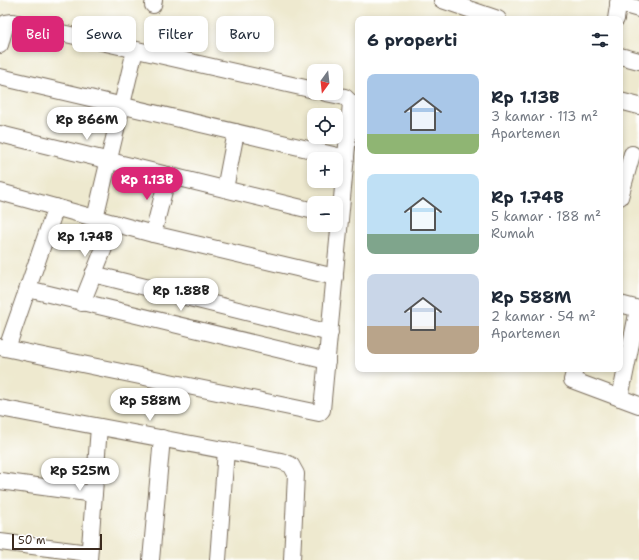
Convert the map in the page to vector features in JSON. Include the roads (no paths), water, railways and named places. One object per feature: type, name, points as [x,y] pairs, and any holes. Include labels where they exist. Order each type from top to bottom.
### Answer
[{"type":"street","points":[[442,0],[487,16]]},
{"type":"street","points":[[618,7],[639,9]]},
{"type":"street","points":[[0,46],[6,23],[13,22],[72,36]]},
{"type":"street","points":[[136,50],[307,88]]},
{"type":"street","points":[[95,218],[135,52]]},
{"type":"street","points":[[623,57],[639,61]]},
{"type":"street","points":[[0,76],[346,158]]},
{"type":"street","points":[[341,196],[352,103],[343,97]]},
{"type":"street","points":[[623,102],[639,106]]},
{"type":"street","points":[[225,189],[236,132]]},
{"type":"street","points":[[0,134],[307,209]]},
{"type":"street","points":[[623,184],[630,154]]},
{"type":"street","points":[[153,234],[168,175]]},
{"type":"street","points":[[0,192],[153,234],[335,277]]},
{"type":"street","points":[[56,207],[28,290],[3,348],[319,413],[322,410],[330,333],[337,232]]},
{"type":"street","points":[[82,303],[114,223]]},
{"type":"street","points":[[93,274],[330,333]]},
{"type":"street","points":[[28,290],[327,361]]},
{"type":"street","points":[[620,398],[638,309],[623,305]]},
{"type":"street","points":[[574,372],[572,380],[639,405]]},
{"type":"street","points":[[0,408],[281,460],[291,465],[296,474],[292,560]]},
{"type":"street","points":[[0,542],[89,557],[99,427]]},
{"type":"street","points":[[151,560],[162,438]]},
{"type":"street","points":[[218,560],[226,450]]},
{"type":"street","points":[[0,481],[94,494]]}]
